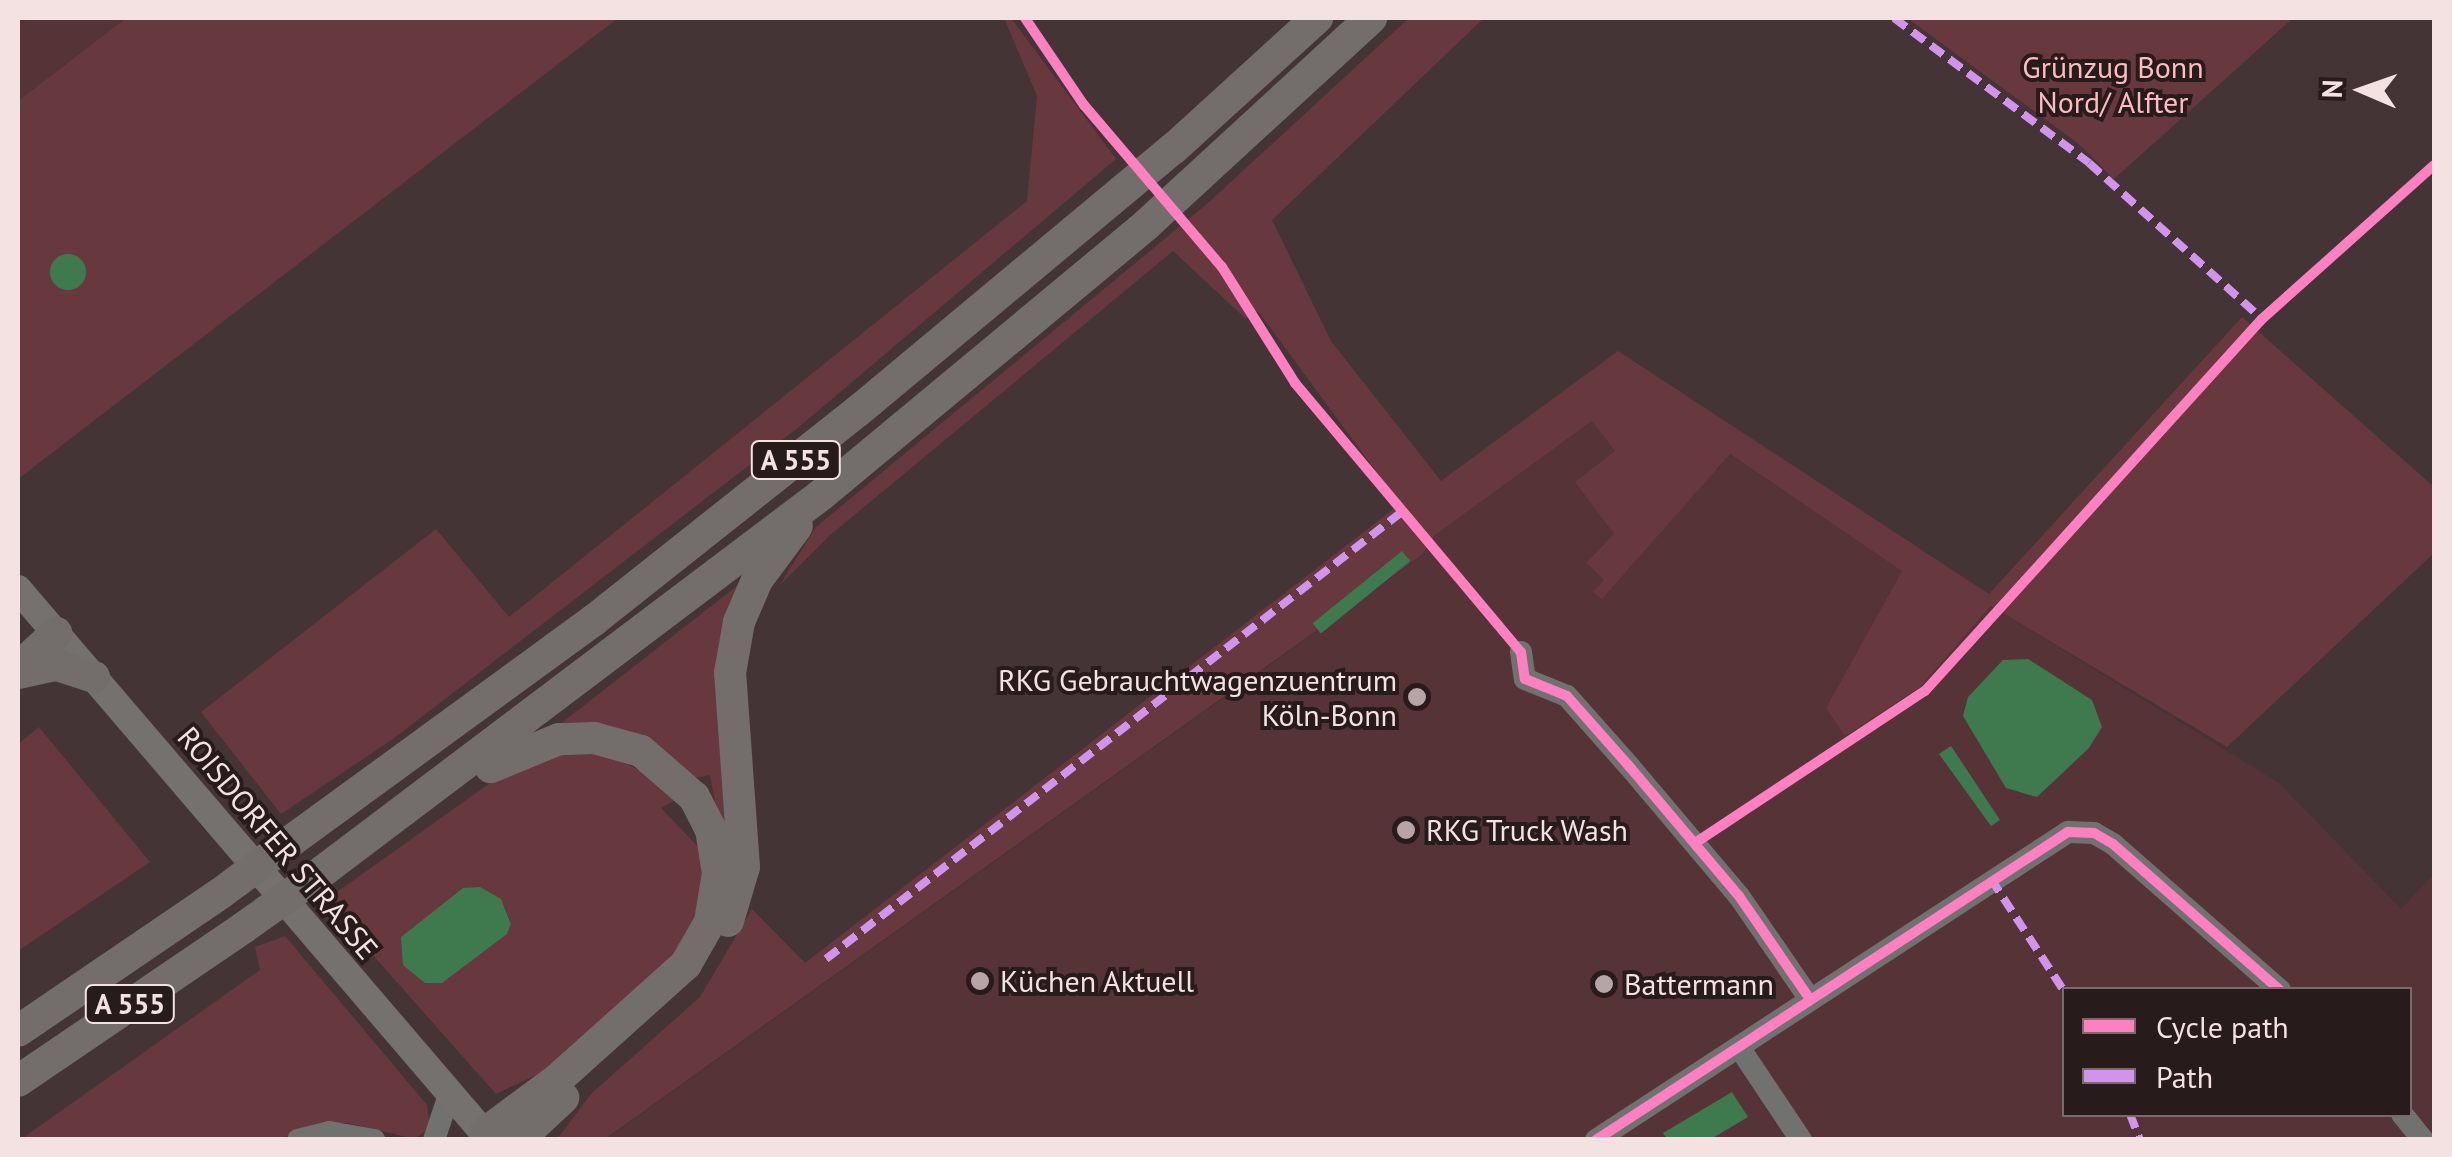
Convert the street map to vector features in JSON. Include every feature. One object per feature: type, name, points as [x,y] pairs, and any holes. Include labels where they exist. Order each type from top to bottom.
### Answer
[{"type":"highway","name":"A 555","points":[[18,1032],[221,893],[594,620],[1122,191],[1317,18]]},
{"type":"highway","name":"A 555","points":[[18,1080],[376,836],[821,495],[1146,224],[1371,18]]},
{"type":"highway","points":[[518,1140],[692,983],[724,933],[744,867],[730,674],[739,622],[757,580],[821,495]]},
{"type":"highway","points":[[18,644],[51,626]]},
{"type":"highway","points":[[18,670],[51,626]]},
{"type":"highway","points":[[18,670],[57,665],[94,677]]},
{"type":"highway","points":[[376,836],[434,806],[510,754],[578,737],[610,740],[656,760],[684,784],[711,830],[716,898],[686,964],[558,1080],[484,1137]]},
{"type":"highway","points":[[18,1012],[123,960]]},
{"type":"highway","points":[[545,1140],[557,1103]]},
{"type":"main road","name":"ROISDORFER STRASSE","points":[[18,589],[484,1137]]},
{"type":"street","points":[[1522,652],[1525,678],[1567,696],[1739,896],[1810,998]]},
{"type":"street","points":[[1596,1140],[2052,838],[2082,831],[2113,844],[2277,987]]},
{"type":"street","points":[[1739,1046],[1801,1140]]},
{"type":"street","points":[[434,1140],[449,1095]]},
{"type":"street","points":[[2404,1117],[2423,1140]]},
{"type":"street","points":[[298,1140],[328,1132],[374,1140]]},
{"type":"shaded area","points":[[18,18],[126,18],[18,101]]},
{"type":"shaded area","points":[[68,254],[81,259],[86,272],[81,285],[68,290],[55,285],[50,272],[55,259]]},
{"type":"shaded area","points":[[1617,403],[1718,470],[1729,454],[1903,571],[1826,708],[1919,688],[1991,606],[2279,783],[2401,909],[2434,874],[2434,1139],[605,1140],[1422,556],[1435,535]]},
{"type":"shaded area","points":[[1402,551],[1410,561],[1321,633],[1313,623]]},
{"type":"shaded area","points":[[2028,659],[2092,700],[2102,727],[2089,748],[2037,797],[2006,788],[1963,716],[1968,697],[2003,660]]},
{"type":"shaded area","points":[[1951,746],[2000,820],[1991,826],[1939,754]]},
{"type":"shaded area","points":[[480,887],[501,899],[511,924],[507,934],[442,983],[425,983],[403,965],[401,937],[463,888]]},
{"type":"shaded area","points":[[1732,1092],[1748,1117],[1711,1139],[1667,1139],[1663,1133]]},
{"type":"green space","points":[[126,18],[618,18],[18,479],[18,101]]},
{"type":"green space","points":[[1004,18],[1011,18],[1116,159],[800,426],[393,739],[281,814],[201,712],[436,529],[509,617],[1027,201],[1037,96]]},
{"type":"green space","points":[[1409,18],[1484,18],[1272,220],[1331,341],[1441,481],[1618,351],[1989,594],[2242,317],[2434,487],[2434,553],[2227,747],[1991,606],[1919,688],[1845,736],[1826,708],[1902,571],[1730,454],[1602,599],[1593,592],[1604,580],[1586,563],[1614,534],[1575,482],[1615,451],[1592,421],[1435,535],[1422,555],[605,1139],[557,1139],[592,1093],[700,997],[752,909],[805,963],[1400,504],[1258,311],[1246,319],[1173,251],[829,536],[779,586],[816,527],[1208,203]]},
{"type":"green space","name":"Grünzug Bonn Nord/ Alfter","points":[[1907,18],[2293,18],[2114,179],[2079,144]]},
{"type":"green space","points":[[751,575],[724,848],[710,775],[691,779],[550,732]]},
{"type":"green space","points":[[39,727],[150,862],[18,951],[18,744]]},
{"type":"green space","points":[[606,751],[682,796],[661,808],[705,854],[701,913],[671,961],[548,1069],[496,1094],[356,936],[316,907],[500,776],[562,753]],"holes":[[[471,887],[505,907],[511,924],[401,937]]]},
{"type":"green space","points":[[285,936],[427,1105],[430,1127],[415,1139],[348,1123],[312,1125],[280,1139],[20,1140],[260,970],[255,947]]},
{"type":"marked path","points":[[1894,18],[2089,163],[2262,319],[2267,315]]},
{"type":"marked path","points":[[826,959],[1399,514]]},
{"type":"marked path","points":[[1991,879],[2062,988]]},
{"type":"marked path","points":[[2131,1117],[2140,1140]]},
{"type":"cycle path","points":[[1025,18],[1084,105],[1222,267],[1295,383],[1521,652],[1525,679],[1567,696],[1739,896],[1809,998]]},
{"type":"cycle path","points":[[1695,843],[1925,691],[2262,319],[2434,165]]},
{"type":"cycle path","points":[[1596,1140],[2068,832],[2094,833],[2113,844],[2277,987]]},
{"type":"place","name":"RKG Gebrauchtwagenzuentrum Köln-Bonn","points":[[1417,697]]},
{"type":"place","name":"RKG Truck Wash","points":[[1406,830]]},
{"type":"place","name":"Küchen Aktuell","points":[[980,981]]},
{"type":"place","name":"Battermann","points":[[1604,984]]}]
